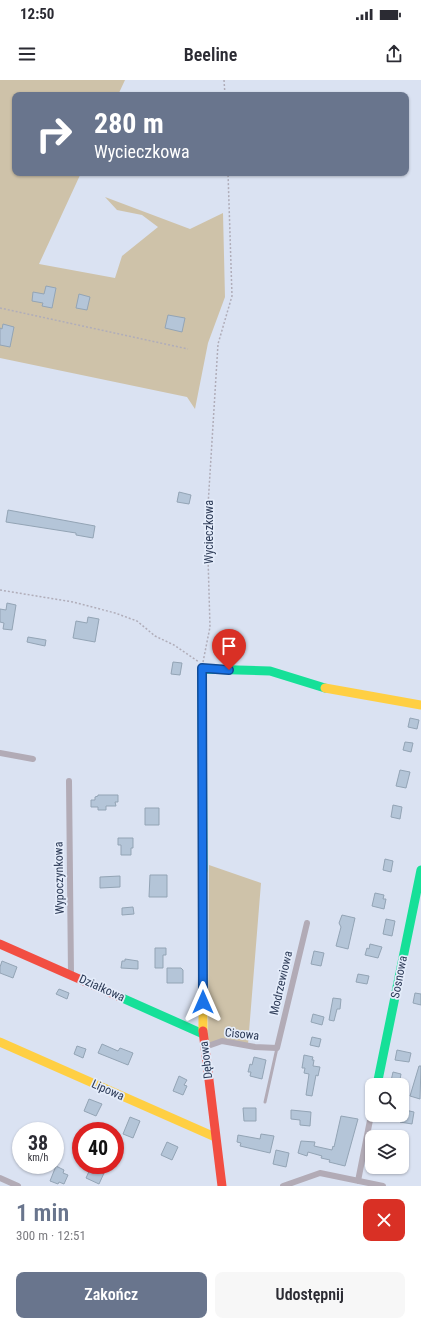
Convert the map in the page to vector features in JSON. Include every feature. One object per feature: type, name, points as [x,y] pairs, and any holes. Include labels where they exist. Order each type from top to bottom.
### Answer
[{"type":"street","points":[[202,666],[270,671],[330,689],[421,705]]},
{"type":"street","name":"Dębowa","points":[[202,666],[203,1034],[222,1186]]},
{"type":"street","points":[[0,753],[33,759]]},
{"type":"street","name":"Wypoczynkowa","points":[[69,781],[71,975]]},
{"type":"street","name":"Sosnowa","points":[[378,1078],[421,870]]},
{"type":"street","name":"Modrzewiowa","points":[[277,1048],[308,923]]},
{"type":"street","name":"Działkowa","points":[[0,944],[203,1034]]},
{"type":"street","name":"Cisowa","points":[[205,1046],[222,1041],[255,1047],[277,1048]]},
{"type":"street","name":"Lipowa","points":[[0,1042],[215,1137]]},
{"type":"street","points":[[358,1181],[370,1122]]},
{"type":"street","points":[[283,1186],[320,1174],[383,1186]]},
{"type":"street","points":[[0,1178],[18,1186]]},
{"type":"lane","points":[[265,1102],[277,1048]]},
{"type":"path","points":[[224,80],[224,92]]},
{"type":"path","name":"Wycieczkowa","points":[[202,666],[210,626],[207,522],[218,344],[232,296],[228,176]]},
{"type":"path","points":[[0,308],[188,349]]},
{"type":"path","points":[[0,590],[74,602],[137,621],[155,636],[174,645],[202,666]]},
{"type":"shaded area","points":[[0,80],[125,80],[119,92],[12,92],[12,176],[80,176],[39,264],[115,278],[122,256],[158,227],[142,215],[117,210],[105,197],[190,229],[223,213],[225,297],[208,343],[195,409],[187,397],[0,358]]},
{"type":"shaded area","points":[[209,865],[261,883],[248,1044],[208,1042]]},
{"type":"building","points":[[46,286],[56,288],[52,308],[42,306],[43,303],[32,301],[33,292],[44,294]]},
{"type":"building","points":[[79,294],[90,297],[87,310],[76,308]]},
{"type":"building","points":[[168,315],[185,318],[182,332],[165,328]]},
{"type":"building","points":[[3,324],[14,327],[10,347],[0,345],[0,328],[2,329]]},
{"type":"building","points":[[179,492],[191,495],[189,504],[177,502]]},
{"type":"building","points":[[8,510],[95,526],[93,538],[76,535],[76,533],[6,522]]},
{"type":"building","points":[[7,603],[16,605],[12,630],[3,629],[4,623],[0,622],[0,609],[6,610]]},
{"type":"building","points":[[88,617],[99,619],[95,642],[73,638],[76,621],[87,623]]},
{"type":"building","points":[[28,637],[46,640],[45,646],[27,642]]},
{"type":"building","points":[[173,662],[182,663],[180,675],[171,674]]},
{"type":"building","points":[[410,718],[419,720],[417,729],[408,727]]},
{"type":"building","points":[[405,742],[413,743],[411,752],[403,750]]},
{"type":"building","points":[[400,770],[410,772],[406,788],[396,786]]},
{"type":"building","points":[[98,795],[118,795],[118,802],[115,802],[116,806],[106,806],[106,810],[98,810],[98,807],[91,807],[91,800],[95,800],[95,797]]},
{"type":"building","points":[[393,805],[402,807],[400,819],[391,817]]},
{"type":"building","points":[[145,808],[159,808],[159,825],[145,825]]},
{"type":"building","points":[[118,838],[133,838],[131,855],[121,855],[121,845],[118,845]]},
{"type":"building","points":[[385,859],[393,861],[391,872],[383,870]]},
{"type":"building","points":[[150,875],[167,875],[167,897],[149,897]]},
{"type":"building","points":[[120,876],[120,887],[100,888],[100,877]]},
{"type":"building","points":[[375,893],[384,895],[383,899],[386,899],[384,909],[372,906]]},
{"type":"building","points":[[133,907],[134,914],[122,915],[122,908]]},
{"type":"building","points":[[342,915],[355,918],[348,949],[336,946],[341,927],[339,923]]},
{"type":"building","points":[[386,919],[395,921],[392,936],[383,934]]},
{"type":"building","points":[[370,944],[382,947],[378,958],[365,955]]},
{"type":"building","points":[[155,948],[166,948],[166,955],[163,955],[163,968],[155,968]]},
{"type":"building","points":[[314,951],[324,953],[321,966],[311,964]]},
{"type":"building","points":[[125,959],[138,961],[138,969],[121,968],[122,961],[125,961]]},
{"type":"building","points":[[2,961],[17,967],[13,978],[0,973]]},
{"type":"building","points":[[167,968],[181,968],[183,970],[183,983],[167,983]]},
{"type":"building","points":[[358,974],[369,976],[367,984],[356,982]]},
{"type":"building","points":[[59,989],[69,993],[67,999],[56,994]]},
{"type":"building","points":[[415,993],[421,994],[421,1005],[413,1003]]},
{"type":"building","points":[[333,998],[341,999],[340,1009],[337,1009],[334,1021],[329,1020]]},
{"type":"building","points":[[313,1014],[324,1017],[322,1025],[311,1022]]},
{"type":"building","points":[[312,1037],[321,1039],[319,1047],[310,1045]]},
{"type":"building","points":[[102,1044],[118,1051],[120,1048],[133,1053],[128,1065],[98,1053]]},
{"type":"building","points":[[77,1046],[86,1049],[83,1058],[74,1054]]},
{"type":"building","points":[[397,1050],[411,1053],[409,1062],[395,1060]]},
{"type":"building","points":[[304,1055],[313,1057],[313,1066],[320,1067],[318,1076],[316,1075],[312,1096],[306,1095],[309,1074],[304,1073],[305,1068],[302,1068]]},
{"type":"building","points":[[254,1057],[266,1060],[262,1079],[250,1076],[251,1072],[248,1072]]},
{"type":"building","points":[[419,1066],[421,1066],[420,1099],[410,1096]]},
{"type":"building","points":[[393,1072],[401,1074],[400,1078],[392,1078]]},
{"type":"building","points":[[179,1076],[187,1080],[184,1085],[187,1086],[183,1095],[173,1091]]},
{"type":"building","points":[[89,1099],[102,1104],[96,1116],[84,1111]]},
{"type":"building","points":[[243,1108],[256,1108],[256,1121],[244,1121]]},
{"type":"building","points":[[291,1110],[311,1112],[310,1126],[300,1125],[300,1120],[291,1119]]},
{"type":"building","points":[[409,1111],[414,1112],[412,1124],[400,1122],[409,1122]]},
{"type":"building","points":[[341,1116],[358,1119],[345,1166],[329,1162],[330,1160],[321,1158],[322,1156],[308,1152],[307,1156],[298,1153],[301,1141],[315,1142],[314,1146],[332,1150]]},
{"type":"building","points":[[130,1117],[140,1121],[133,1138],[124,1134]]},
{"type":"building","points":[[261,1134],[274,1136],[270,1153],[240,1146],[241,1143],[237,1142],[238,1135],[260,1139]]},
{"type":"building","points":[[167,1142],[178,1147],[172,1160],[161,1155]]},
{"type":"building","points":[[276,1150],[289,1153],[286,1167],[273,1164]]},
{"type":"building","points":[[64,1173],[68,1175],[64,1184],[59,1182],[58,1184],[50,1181],[53,1174]]},
{"type":"building","points":[[88,1174],[104,1174],[99,1184],[86,1178]]},
{"type":"traffic: fast","points":[[203,871],[202,669],[270,671],[325,688]]},
{"type":"traffic: fast","points":[[378,1078],[421,870]]},
{"type":"traffic: fast","points":[[120,997],[203,1034]]},
{"type":"traffic: slow","points":[[325,688],[421,705]]},
{"type":"traffic: slow","points":[[203,871],[203,1031]]},
{"type":"traffic: slow","points":[[0,1042],[215,1137]]},
{"type":"traffic: jam","points":[[0,944],[120,997]]},
{"type":"traffic: jam","points":[[203,1031],[222,1186]]},
{"type":"route","points":[[203,1002],[202,668],[229,670]]}]
